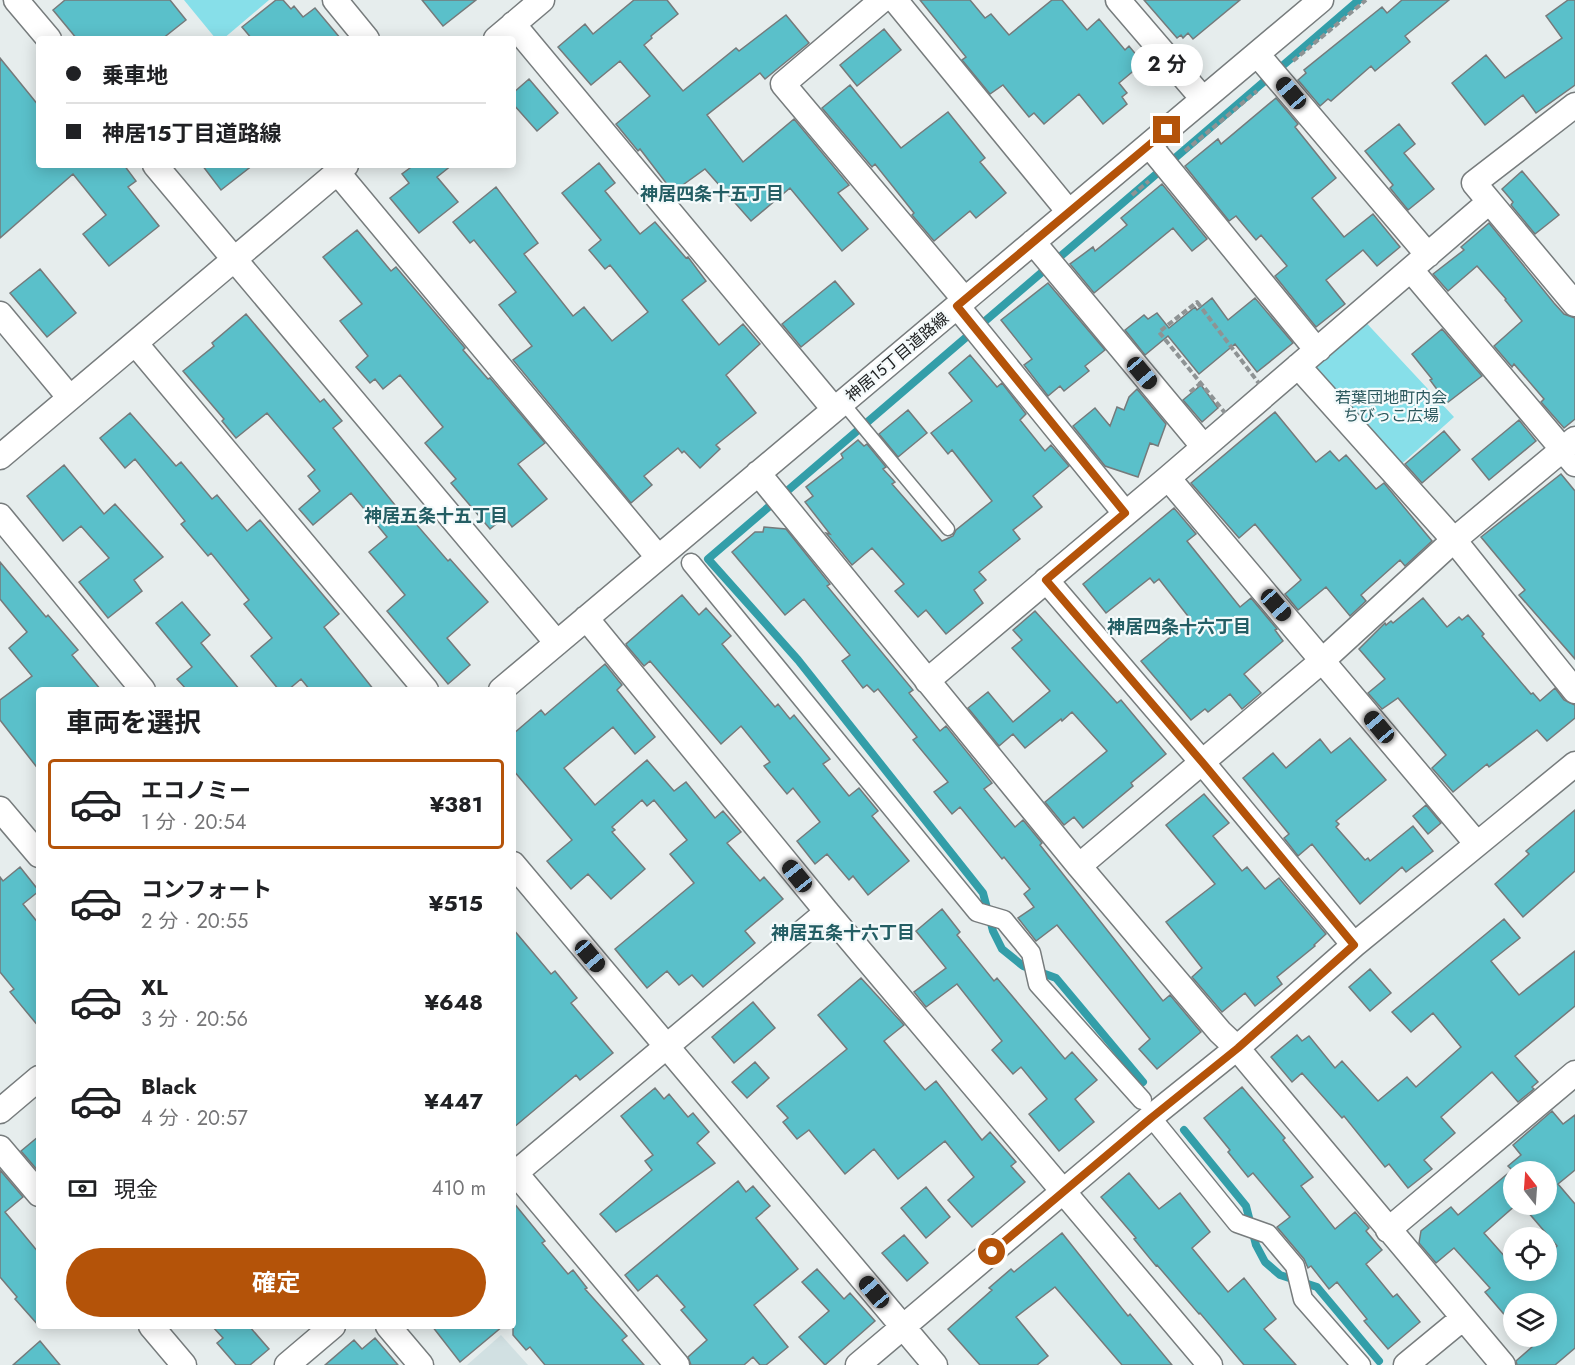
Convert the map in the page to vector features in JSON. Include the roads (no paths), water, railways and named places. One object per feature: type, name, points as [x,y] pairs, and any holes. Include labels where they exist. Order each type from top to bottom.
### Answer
[{"type":"street","points":[[16,0],[46,36]]},
{"type":"street","points":[[335,0],[365,36]]},
{"type":"street","points":[[505,32],[542,0]]},
{"type":"street","points":[[882,0],[783,84],[961,303],[1125,513]]},
{"type":"street","points":[[895,0],[1069,212]]},
{"type":"street","points":[[1118,0],[1203,99]]},
{"type":"street","name":"神居15丁目道路線","points":[[505,687],[1321,0]]},
{"type":"street","points":[[516,44],[838,406]]},
{"type":"street","points":[[1079,866],[1323,660],[1454,540],[1571,451],[1419,263],[1257,54]]},
{"type":"street","points":[[1575,105],[1474,183],[1575,304]]},
{"type":"street","points":[[1149,145],[1318,349]]},
{"type":"street","points":[[157,168],[557,643]]},
{"type":"street","points":[[0,457],[342,169],[658,558]]},
{"type":"street","points":[[927,681],[1168,478],[1489,202]]},
{"type":"street","points":[[1033,242],[1203,446]]},
{"type":"street","points":[[0,314],[70,398]]},
{"type":"street","points":[[135,343],[423,687]]},
{"type":"street","points":[[1298,366],[1454,540],[1575,691]]},
{"type":"street","points":[[758,473],[1079,866],[1220,1032],[1238,1048],[1503,1365]]},
{"type":"street","points":[[1168,478],[1477,844]]},
{"type":"street","points":[[0,516],[141,687]]},
{"type":"street","points":[[691,563],[977,912],[1004,920],[1031,953],[1038,984],[1147,1109],[1237,1223],[1268,1234],[1295,1266],[1303,1299],[1361,1365]]},
{"type":"street","points":[[1046,580],[1202,762],[1354,945]]},
{"type":"street","points":[[586,618],[827,912],[1210,1365]]},
{"type":"street","points":[[858,1365],[1063,1192],[1147,1109],[1238,1048],[1354,945],[1575,764]]},
{"type":"street","points":[[0,809],[36,851]]},
{"type":"street","points":[[516,868],[935,1365]]},
{"type":"street","points":[[516,1171],[667,1048],[827,912]]},
{"type":"street","points":[[1388,1230],[1575,1073]]},
{"type":"street","points":[[0,1111],[36,1081]]},
{"type":"street","points":[[0,1148],[36,1190]]},
{"type":"street","points":[[516,1175],[677,1365]]},
{"type":"street","points":[[1406,1365],[1463,1318]]},
{"type":"street","points":[[154,1329],[184,1365]]},
{"type":"street","points":[[287,1365],[329,1329]]},
{"type":"street","points":[[391,1329],[421,1365]]},
{"type":"lane","points":[[838,406],[948,529]]},
{"type":"waterway","points":[[1143,1082],[1056,978],[1023,966],[1002,949],[993,931],[983,893],[798,660],[708,559],[1359,0]]},
{"type":"waterway","points":[[1184,1130],[1246,1206],[1256,1245],[1265,1262],[1280,1275],[1317,1287],[1379,1361]]},
{"type":"district","name":"神居四条十五丁目","points":[[712,194]]},
{"type":"district","name":"神居五条十五丁目","points":[[436,516]]},
{"type":"district","name":"神居四条十六丁目","points":[[1179,627]]},
{"type":"district","name":"神居五条十六丁目","points":[[843,933]]},
{"type":"park label","name":"若葉団地町内会 ちびっこ広場","points":[[1391,406]]}]
